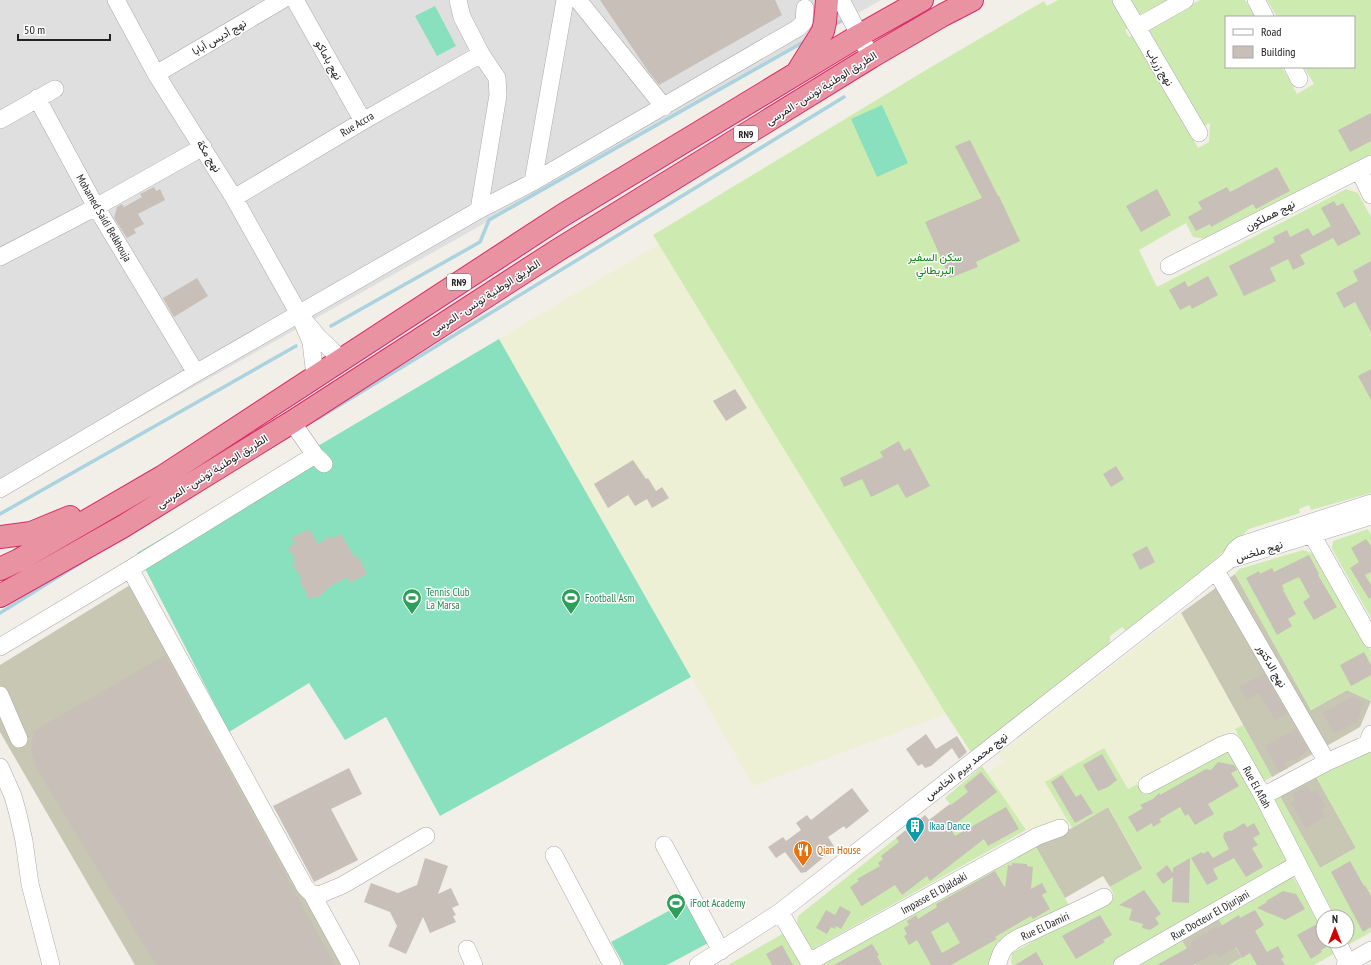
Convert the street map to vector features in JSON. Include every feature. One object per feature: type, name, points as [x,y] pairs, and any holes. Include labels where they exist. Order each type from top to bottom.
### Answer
[{"type":"highway","points":[[796,74],[823,31],[827,0]]},
{"type":"highway","points":[[914,0],[922,0]]},
{"type":"highway","name":"الطريق الوطنية تونس - المرسى","points":[[0,569],[19,560],[162,476],[563,215],[865,32],[922,0]]},
{"type":"highway","name":"الطريق الوطنية تونس - المرسى","points":[[0,596],[122,527],[292,422],[558,250],[876,54],[972,0]]},
{"type":"highway","points":[[0,537],[31,533],[162,476]]},
{"type":"street","name":"نهج مكة","points":[[116,0],[156,74],[234,198],[299,314]]},
{"type":"street","name":"نهج أديس أبابا","points":[[156,74],[282,0]]},
{"type":"street","name":"نهج باماكو","points":[[295,0],[363,121]]},
{"type":"street","points":[[458,0],[462,17],[481,54],[497,78],[498,95],[479,210]]},
{"type":"street","points":[[533,182],[565,0]]},
{"type":"street","points":[[578,0],[664,107]]},
{"type":"street","points":[[841,0],[865,32]]},
{"type":"street","points":[[853,0],[865,32],[876,54]]},
{"type":"street","name":"نهج زرياب","points":[[1121,0],[1199,133]]},
{"type":"street","points":[[1137,27],[1185,0]]},
{"type":"street","points":[[1256,0],[1264,16]]},
{"type":"street","points":[[0,490],[196,373],[479,210],[533,182],[664,107],[798,28],[804,22],[806,15],[805,8]]},
{"type":"street","name":"Rue Accra","points":[[234,198],[363,121],[481,54]]},
{"type":"street","points":[[0,120],[55,89]]},
{"type":"street","name":"Mohamed Saidi Belkhouja","points":[[37,98],[96,207],[196,373]]},
{"type":"street","points":[[0,257],[96,207],[203,147]]},
{"type":"street","points":[[1365,167],[1371,195]]},
{"type":"street","name":"نهج هملكون","points":[[1169,266],[1365,167]]},
{"type":"street","points":[[299,314],[318,337],[341,359]]},
{"type":"street","points":[[299,314],[311,342],[315,376]]},
{"type":"street","points":[[0,647],[130,569],[320,459],[292,422]]},
{"type":"street","name":"نهج ملخس","points":[[1309,530],[1371,503]]},
{"type":"street","name":"نهج ملخس","points":[[1222,565],[1235,550],[1241,545],[1250,541],[1371,516]]},
{"type":"street","points":[[1309,530],[1371,638]]},
{"type":"street","name":"نهج الدكتور","points":[[1222,565],[1327,762]]},
{"type":"street","name":"نهج محمد بيرم الخامس","points":[[698,965],[780,912],[1222,565]]},
{"type":"street","points":[[130,569],[305,887],[312,894],[351,965]]},
{"type":"street","points":[[0,695],[19,739]]},
{"type":"street","points":[[1263,796],[1370,741]]},
{"type":"street","name":"Rue El Aflah","points":[[1147,786],[1222,745],[1231,742],[1263,796],[1321,909]]},
{"type":"street","points":[[0,767],[13,796],[18,814],[24,841],[30,884],[51,965]]},
{"type":"street","name":"Impasse El Djaldaki","points":[[810,964],[1038,836],[1060,828]]},
{"type":"street","points":[[312,894],[319,895],[343,885],[426,836]]},
{"type":"street","points":[[664,845],[721,951]]},
{"type":"street","points":[[554,855],[612,965]]},
{"type":"street","name":"Rue Docteur El Djurjani","points":[[1126,964],[1298,864]]},
{"type":"street","name":"Rue El Damiri","points":[[997,965],[1003,950],[1016,939],[1085,908],[1104,897]]},
{"type":"street","points":[[780,912],[810,964]]},
{"type":"street","points":[[467,949],[474,965]]},
{"type":"street","points":[[1341,949],[1348,964],[1371,950]]},
{"type":"shaded area","points":[[0,0],[881,0],[0,497]]},
{"type":"shaded area","points":[[659,244],[946,714],[753,786],[499,339]]},
{"type":"shaded area","points":[[1235,574],[1311,710],[1347,690],[1371,701],[1360,727],[1272,777],[1181,613]]},
{"type":"shaded area","points":[[130,585],[353,965],[135,965],[0,732],[0,665]]},
{"type":"shaded area","points":[[1181,613],[1243,725],[1128,789],[1104,748],[1046,782],[1068,821],[1026,830],[987,774],[1003,761],[998,754]]},
{"type":"shaded area","points":[[1314,773],[1356,848],[1320,868],[1278,793]]},
{"type":"shaded area","points":[[1108,807],[1143,869],[1110,887],[1103,876],[1065,898],[1034,844],[1072,828]]},
{"type":"shaded area","points":[[1218,918],[1242,958],[1229,965],[1196,965],[1181,939]]},
{"type":"green space","name":"سكن السفير البريطاني","points":[[1058,0],[1115,0],[1130,27],[1125,30],[1129,37],[1135,34],[1198,148],[1209,142],[1210,123],[1202,127],[1147,29],[1200,0],[1245,0],[1254,16],[1225,16],[1225,68],[1283,68],[1297,94],[1314,84],[1305,68],[1355,68],[1355,16],[1276,16],[1267,0],[1371,0],[1371,154],[1206,239],[1193,237],[1186,223],[1139,250],[1157,287],[1346,189],[1358,193],[1371,217],[1371,493],[1311,510],[1309,505],[1299,509],[1300,513],[1249,529],[1197,575],[1126,631],[1122,627],[1110,636],[1110,644],[972,754],[946,714],[653,235],[931,67],[1044,1],[1047,6]]},
{"type":"green space","points":[[1129,0],[1167,0],[1137,16]]},
{"type":"green space","points":[[435,6],[456,46],[437,56],[415,16]]},
{"type":"green space","points":[[882,105],[908,163],[877,177],[851,119]]},
{"type":"green space","name":"Tennis Club La Marsa","points":[[499,339],[691,677],[440,816],[386,717],[345,740],[309,683],[229,732],[137,553]]},
{"type":"green space","points":[[1368,529],[1371,534],[1371,618],[1332,549],[1333,541]]},
{"type":"green space","points":[[1303,550],[1314,554],[1371,651],[1371,701],[1347,690],[1311,710],[1235,574],[1239,569]]},
{"type":"green space","points":[[1243,725],[1272,777],[1262,782],[1235,729]]},
{"type":"green space","points":[[1227,746],[1288,857],[1284,865],[1111,965],[1013,965],[1011,962],[1012,953],[1114,895],[1110,887],[1143,868],[1108,807],[1072,828],[1045,782],[1104,748],[1128,789],[1137,784],[1144,794]]},
{"type":"green space","points":[[1371,749],[1371,932],[1355,941],[1355,909],[1330,909],[1270,797],[1278,793],[1320,868],[1356,848],[1314,773]]},
{"type":"green space","points":[[982,766],[1026,830],[811,950],[797,923],[798,916],[925,815],[930,822],[941,813],[939,812],[950,804],[945,798]]},
{"type":"green space","points":[[1034,844],[1069,905],[991,965],[822,965]]},
{"type":"green space","points":[[1292,875],[1315,914],[1315,949],[1335,949],[1337,952],[1314,965],[1229,965],[1242,957],[1218,918]]},
{"type":"green space","name":"iFoot Academy","points":[[689,900],[712,941],[667,965],[624,965],[611,942]]},
{"type":"green space","points":[[784,933],[803,965],[728,965]]},
{"type":"green space","points":[[1181,939],[1196,965],[1140,965],[1139,963]]},
{"type":"building","points":[[600,0],[775,0],[782,15],[659,85]]},
{"type":"building","points":[[1371,113],[1371,141],[1350,152],[1338,130]]},
{"type":"building","points":[[970,140],[1020,241],[976,262],[978,267],[950,278],[925,222],[982,198],[955,146]]},
{"type":"building","points":[[1277,167],[1290,191],[1256,209],[1253,204],[1211,227],[1210,224],[1196,231],[1188,217],[1202,209],[1198,202],[1227,187],[1230,192]]},
{"type":"building","points":[[154,187],[156,191],[160,189],[165,200],[138,214],[144,224],[134,229],[136,233],[127,238],[114,218],[117,207],[122,204],[124,207],[142,197],[140,194]]},
{"type":"building","points":[[1157,189],[1171,215],[1141,232],[1126,206]]},
{"type":"building","points":[[1334,201],[1337,206],[1343,203],[1361,234],[1338,246],[1333,238],[1300,255],[1305,264],[1293,270],[1288,259],[1270,268],[1276,281],[1244,296],[1229,266],[1275,242],[1273,237],[1287,230],[1290,237],[1308,228],[1313,236],[1331,226],[1321,208]]},
{"type":"building","points":[[1371,261],[1371,332],[1355,302],[1344,308],[1336,293],[1358,281],[1353,271]]},
{"type":"building","points":[[1208,276],[1218,295],[1192,309],[1190,305],[1180,310],[1169,290],[1185,281],[1188,287]]},
{"type":"building","points":[[197,278],[208,296],[174,317],[163,298]]},
{"type":"building","points":[[1371,369],[1371,400],[1358,376]]},
{"type":"building","points":[[735,389],[747,408],[726,421],[713,401]]},
{"type":"building","points":[[899,441],[904,451],[910,448],[930,486],[906,498],[898,484],[871,497],[862,479],[844,487],[840,478],[883,457],[880,452]]},
{"type":"building","points":[[633,460],[646,479],[648,478],[656,491],[662,487],[669,498],[652,508],[647,499],[635,506],[628,495],[608,508],[594,484]]},
{"type":"building","points":[[1116,466],[1124,479],[1111,487],[1103,474]]},
{"type":"building","points":[[309,529],[318,544],[330,536],[332,539],[341,534],[355,558],[358,556],[367,574],[350,583],[347,577],[328,588],[319,597],[307,598],[306,591],[299,582],[302,580],[292,563],[296,561],[288,548],[295,543],[291,538]]},
{"type":"building","points":[[1366,539],[1371,546],[1371,572],[1365,575],[1371,585],[1371,597],[1369,599],[1350,568],[1359,562],[1351,548]]},
{"type":"building","points":[[1147,546],[1155,562],[1140,570],[1132,554]]},
{"type":"building","points":[[1309,555],[1319,574],[1318,575],[1337,607],[1314,620],[1303,602],[1310,597],[1299,577],[1282,585],[1283,590],[1296,614],[1288,619],[1292,626],[1277,635],[1246,578],[1259,571],[1260,574],[1272,568],[1274,572]]},
{"type":"building","points":[[1364,652],[1371,665],[1371,675],[1351,686],[1340,665]]},
{"type":"building","points":[[165,655],[335,965],[156,965],[35,766],[31,748],[34,731]]},
{"type":"building","points":[[1264,673],[1287,713],[1275,720],[1259,693],[1247,700],[1239,687]]},
{"type":"building","points":[[1353,696],[1364,703],[1357,722],[1334,733],[1323,713]]},
{"type":"building","points":[[1296,729],[1308,750],[1296,759],[1285,762],[1288,768],[1279,772],[1265,746]]},
{"type":"building","points":[[926,734],[936,749],[957,736],[967,752],[959,759],[952,748],[931,766],[925,768],[922,764],[918,766],[906,749]]},
{"type":"building","points":[[1102,754],[1117,780],[1108,787],[1098,791],[1083,765]]},
{"type":"building","points":[[1218,762],[1234,765],[1237,770],[1231,773],[1239,786],[1208,804],[1214,814],[1195,825],[1188,814],[1185,816],[1180,807],[1160,819],[1161,822],[1153,827],[1152,823],[1137,832],[1128,817],[1143,808],[1140,805],[1153,799],[1159,793],[1160,795],[1206,769],[1211,770]]},
{"type":"building","points":[[349,768],[362,794],[331,809],[358,860],[314,882],[273,806]]},
{"type":"building","points":[[981,772],[997,792],[950,828],[955,836],[1006,807],[1019,829],[988,846],[984,839],[930,881],[927,876],[902,895],[895,885],[862,907],[850,887],[859,881],[857,879],[880,866],[878,863],[883,859],[881,856],[899,842],[896,838],[925,815],[929,820],[968,792],[964,786]]},
{"type":"building","points":[[1062,775],[1076,797],[1081,794],[1093,813],[1075,823],[1051,782]]},
{"type":"building","points":[[1307,786],[1311,792],[1316,790],[1326,806],[1321,809],[1325,817],[1306,828],[1291,803],[1295,800],[1292,794]]},
{"type":"building","points":[[852,788],[869,811],[846,829],[844,826],[828,837],[835,848],[806,872],[801,873],[785,852],[776,858],[768,847],[783,837],[786,841],[801,830],[796,823],[807,815],[811,820]]},
{"type":"building","points":[[1244,823],[1247,827],[1254,823],[1260,834],[1253,838],[1258,845],[1252,848],[1263,867],[1246,877],[1234,858],[1213,869],[1218,879],[1207,885],[1191,858],[1202,852],[1203,854],[1208,851],[1213,858],[1229,849],[1223,837],[1224,833],[1231,831]]},
{"type":"building","points":[[425,858],[448,866],[438,894],[451,888],[459,905],[452,908],[456,915],[453,916],[456,922],[430,933],[423,917],[406,954],[388,946],[397,926],[390,912],[364,902],[371,883],[398,893],[417,885]]},
{"type":"building","points":[[1190,858],[1189,903],[1172,902],[1173,877],[1163,884],[1156,874],[1167,865],[1173,873],[1173,868]]},
{"type":"building","points":[[1350,861],[1371,896],[1371,927],[1363,932],[1355,917],[1355,909],[1351,909],[1331,872]]},
{"type":"building","points":[[1012,863],[1027,864],[1027,866],[1033,867],[1031,889],[1042,883],[1047,892],[1042,895],[1050,909],[1033,919],[1031,916],[995,937],[997,939],[951,965],[931,965],[917,940],[909,945],[904,936],[907,934],[904,928],[909,925],[907,921],[916,915],[918,919],[937,907],[936,904],[995,871],[1005,888],[1008,865],[1012,866]],"holes":[[[948,922],[960,943],[942,953],[931,932]]]},
{"type":"building","points":[[1144,890],[1161,914],[1155,918],[1159,924],[1150,930],[1142,928],[1143,924],[1129,920],[1132,909],[1119,905]]},
{"type":"building","points":[[1283,891],[1296,894],[1305,909],[1285,920],[1257,908],[1267,902],[1266,901]]},
{"type":"building","points":[[840,906],[851,912],[841,929],[836,926],[835,929],[831,927],[827,934],[816,928],[826,910],[835,915]]},
{"type":"building","points":[[1255,910],[1264,925],[1255,931],[1267,952],[1278,946],[1284,957],[1281,959],[1285,965],[1257,965],[1250,953],[1242,958],[1236,947],[1219,957],[1216,952],[1193,965],[1157,965],[1193,945],[1191,942],[1217,926],[1218,928],[1239,915],[1240,918]]},
{"type":"building","points":[[1100,915],[1112,935],[1103,940],[1105,942],[1076,959],[1062,936]]},
{"type":"building","points":[[1315,925],[1315,949],[1323,949],[1321,950],[1322,952],[1311,959],[1297,935]]},
{"type":"building","points":[[872,944],[879,955],[877,956],[882,965],[834,965]]},
{"type":"building","points":[[782,945],[793,965],[772,965],[766,954]]},
{"type":"building","points":[[1036,952],[1044,965],[1015,965]]},
{"type":"waterway","points":[[832,26],[843,20]]},
{"type":"waterway","points":[[331,326],[480,242],[489,220],[807,40]]},
{"type":"waterway","points":[[317,419],[844,97]]},
{"type":"waterway","points":[[0,514],[296,346]]},
{"type":"waterway","points":[[0,613],[90,557]]},
{"type":"place","name":"Tennis Club La Marsa","points":[[412,615]]},
{"type":"place","name":"Football Asm","points":[[571,615]]},
{"type":"place","name":"Ikaa Dance","points":[[915,843]]},
{"type":"place","name":"Qian House","points":[[803,867]]},
{"type":"place","name":"iFoot Academy","points":[[676,920]]}]
